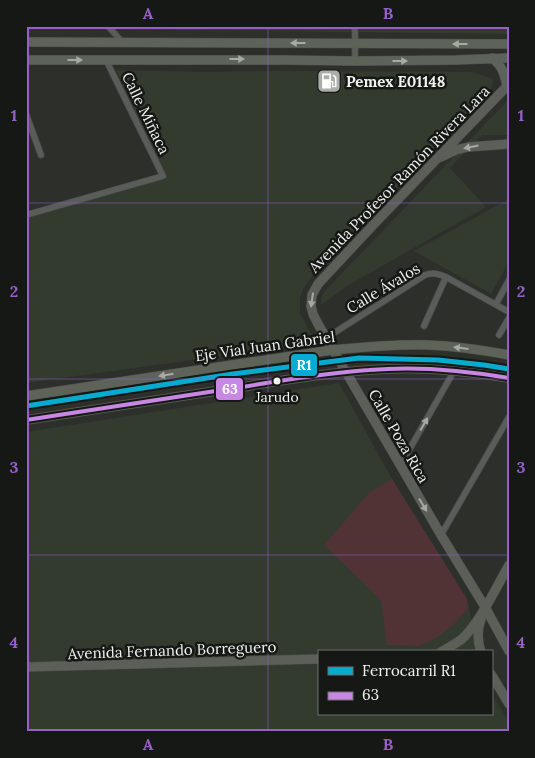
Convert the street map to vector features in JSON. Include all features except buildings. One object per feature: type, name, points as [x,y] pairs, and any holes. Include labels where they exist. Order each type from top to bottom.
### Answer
[{"type":"main road","points":[[26,42],[509,44]]},
{"type":"main road","points":[[492,58],[499,63],[508,85]]},
{"type":"main road","points":[[26,60],[206,59],[355,61],[509,58]]},
{"type":"main road","name":"Eje Vial Juan Gabriel","points":[[26,396],[332,350],[373,346],[428,345],[509,355]]},
{"type":"main road","points":[[26,420],[346,372],[426,369],[509,378]]},
{"type":"street","points":[[108,26],[122,43]]},
{"type":"street","points":[[354,26],[356,32],[355,61]]},
{"type":"street","name":"Calle Miñaca","points":[[26,214],[163,176],[106,60]]},
{"type":"street","name":"Avenida Profesor Ramón Rivera Lara","points":[[332,350],[313,314],[311,300],[314,290],[369,229],[508,85]]},
{"type":"street","points":[[26,114],[41,155]]},
{"type":"street","points":[[436,160],[456,150],[468,147],[509,144]]},
{"type":"street","name":"Calle Ávalos","points":[[326,338],[430,273],[446,277],[509,312]]},
{"type":"street","points":[[424,326],[446,277]]},
{"type":"street","points":[[496,304],[509,280]]},
{"type":"street","points":[[499,335],[509,318]]},
{"type":"street","name":"Calle Poza Rica","points":[[332,350],[485,607],[509,651]]},
{"type":"street","points":[[400,466],[454,371]]},
{"type":"street","points":[[441,536],[509,417]]},
{"type":"street","points":[[445,650],[463,638],[474,625],[509,565]]},
{"type":"street","points":[[480,650],[477,636],[485,607]]},
{"type":"street","name":"Avenida Fernando Borreguero","points":[[26,667],[318,659]]},
{"type":"street","points":[[492,676],[509,704]]},
{"type":"street","points":[[492,684],[499,689]]},
{"type":"shaded area","points":[[102,26],[509,26],[509,34],[104,29]]},
{"type":"shaded area","points":[[116,70],[472,72],[493,79],[492,88],[313,275],[304,288],[300,298],[300,313],[316,343],[26,383],[26,218],[165,175]]},
{"type":"shaded area","points":[[509,99],[509,135],[482,135],[450,168],[486,207],[347,286],[321,305],[324,292]]},
{"type":"shaded area","points":[[509,199],[509,261],[491,294],[414,251]]},
{"type":"shaded area","points":[[339,383],[392,479],[467,599],[479,650],[318,650],[318,716],[492,716],[492,695],[509,722],[509,732],[26,732],[26,432]]},
{"type":"shaded area","points":[[392,479],[467,599],[468,606],[466,611],[452,626],[435,639],[419,646],[387,645],[381,600],[324,545],[370,492]]},
{"type":"rail line","name":"R1","points":[[26,406],[233,374],[359,358],[438,360],[509,369]]},
{"type":"transit line","name":"63","points":[[26,420],[350,371],[421,369],[457,371],[509,378]]},
{"type":"place","name":"Pemex E01148","points":[[329,81]]},
{"type":"place","name":"Jarudo","points":[[277,381]]}]
